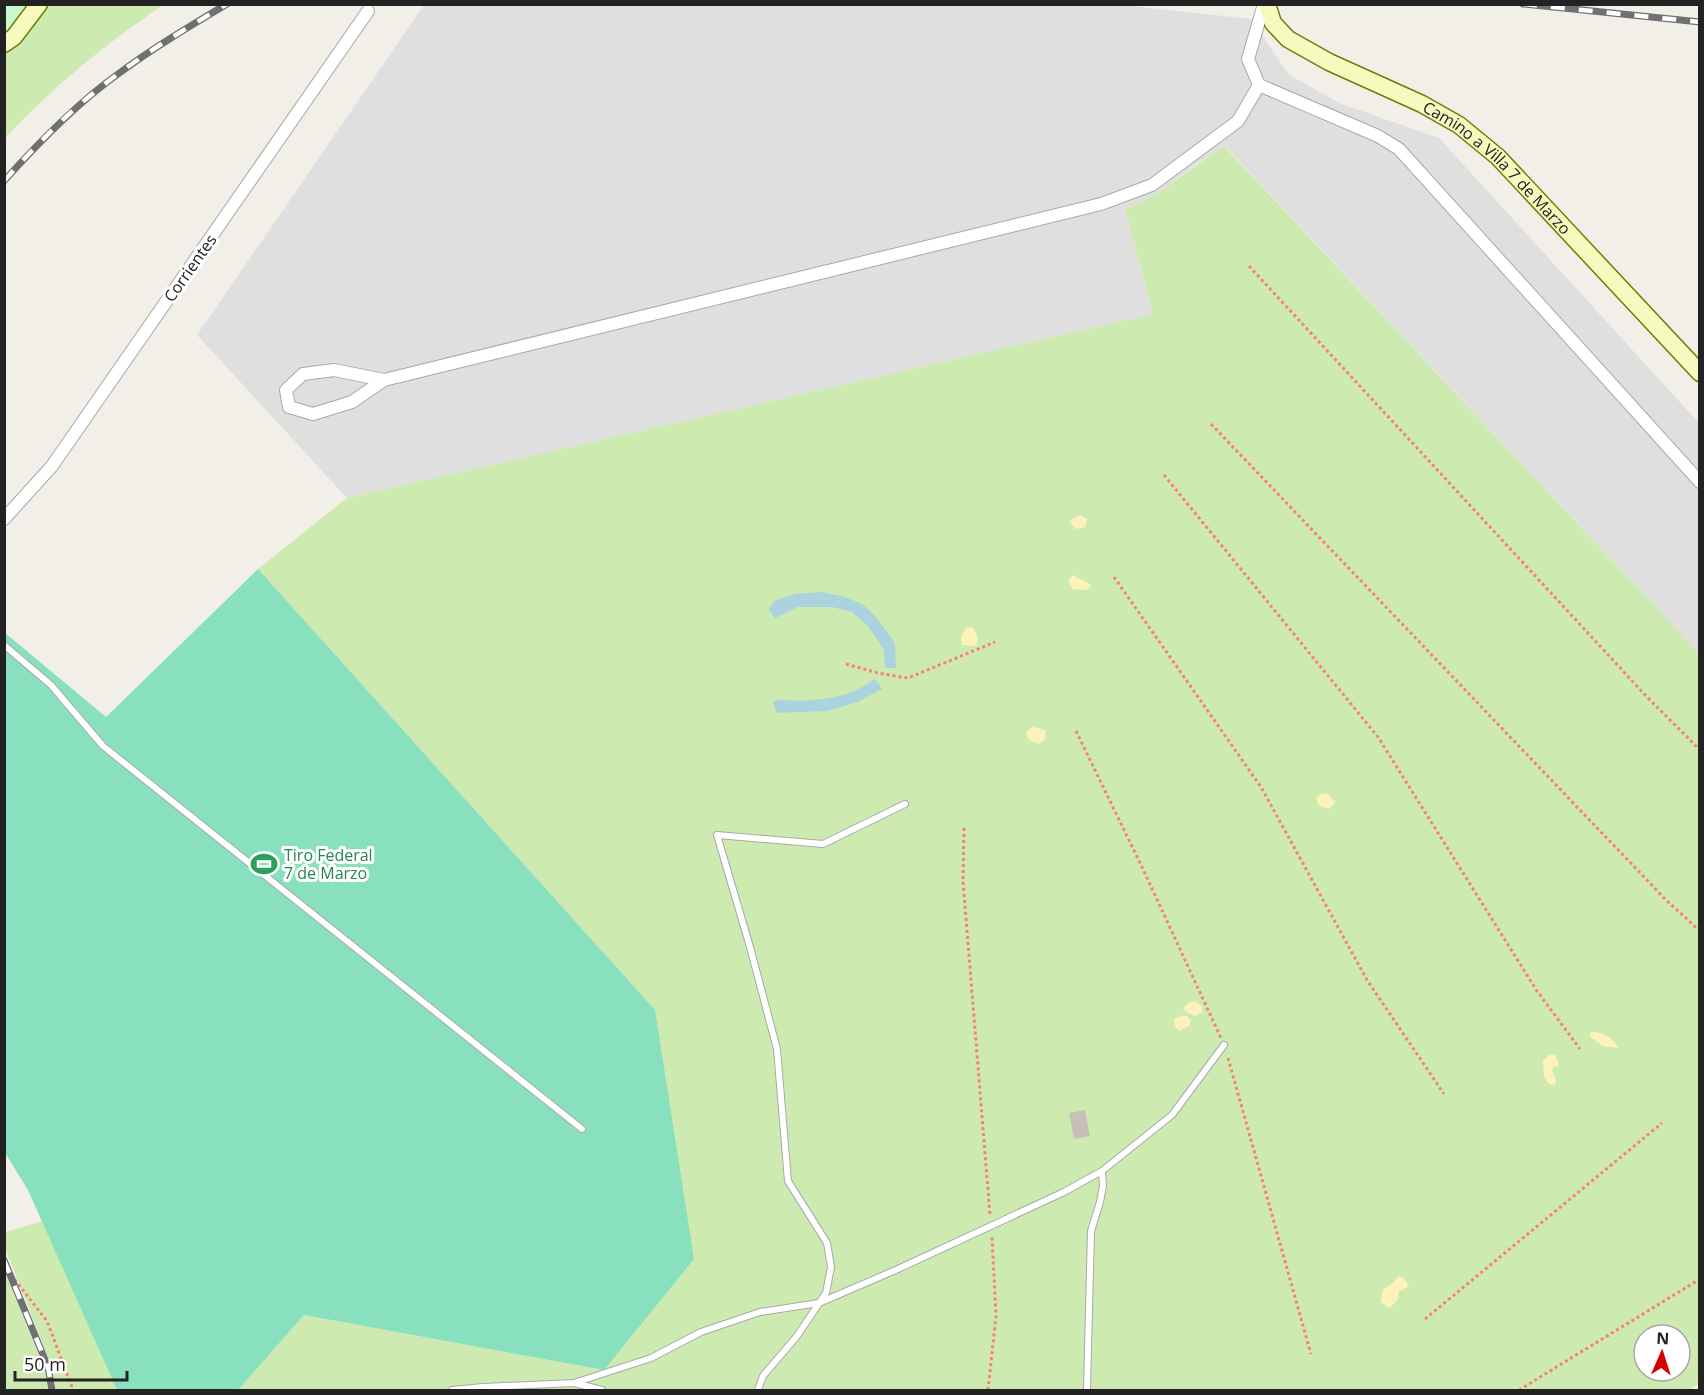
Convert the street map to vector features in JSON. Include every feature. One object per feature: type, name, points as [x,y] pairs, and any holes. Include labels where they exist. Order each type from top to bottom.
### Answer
[{"type":"street","points":[[4,44],[14,37],[39,4]]},
{"type":"street","points":[[1266,4],[1248,59],[1259,85],[1378,136],[1399,149],[1700,482]]},
{"type":"street","name":"Camino a Villa 7 de Marzo","points":[[1266,4],[1274,23],[1288,39],[1329,62],[1422,104],[1459,125],[1498,157],[1700,373]]},
{"type":"street","name":"Corrientes","points":[[4,519],[52,466],[368,11]]},
{"type":"street","points":[[384,380],[334,370],[303,374],[286,390],[289,407],[313,414],[352,402],[384,380],[1101,204],[1152,185],[1238,121],[1259,85]]},
{"type":"lane","points":[[4,645],[51,685],[103,746],[582,1129]]},
{"type":"lane","points":[[758,1390],[763,1376],[797,1336],[826,1293],[831,1267],[828,1243],[788,1181],[777,1049],[750,946],[717,835],[823,844],[905,804]]},
{"type":"lane","points":[[452,1390],[574,1383],[651,1358],[701,1332],[760,1312],[819,1304],[1064,1192],[1102,1171],[1172,1115],[1224,1045]]},
{"type":"lane","points":[[1087,1390],[1091,1231],[1102,1194],[1102,1171]]},
{"type":"lane","points":[[574,1383],[602,1390]]},
{"type":"path","points":[[1249,266],[1639,688],[1700,750]]},
{"type":"path","points":[[1211,424],[1641,874],[1700,932]]},
{"type":"path","points":[[1164,475],[1378,737],[1537,991],[1580,1049]]},
{"type":"path","points":[[1114,578],[1261,787],[1367,980],[1444,1094]]},
{"type":"path","points":[[846,664],[908,678],[995,642]]},
{"type":"path","points":[[1076,731],[1224,1045],[1311,1354]]},
{"type":"path","points":[[964,828],[963,881],[991,1226],[996,1316],[988,1390]]},
{"type":"path","points":[[1425,1319],[1662,1123]]},
{"type":"path","points":[[11,1275],[47,1321],[73,1390]]},
{"type":"path","points":[[1519,1390],[1700,1279]]},
{"type":"shaded area","points":[[1114,4],[1251,19],[1288,74],[1339,103],[1439,138],[1699,423],[1699,653],[1225,146],[1162,190],[1125,209],[1153,314],[347,498],[197,335],[424,5]]},
{"type":"green space","points":[[5,5],[31,5],[5,38]]},
{"type":"green space","points":[[49,5],[163,5],[109,44],[57,87],[5,139],[5,50]]},
{"type":"green space","points":[[1224,146],[1699,653],[1700,1382],[1690,1390],[238,1390],[304,1315],[604,1370],[655,1010],[258,569],[347,498],[1153,314],[1125,209],[1164,188]]},
{"type":"green space","name":"Tiro Federal 7 de Marzo","points":[[258,569],[655,1010],[694,1259],[604,1370],[304,1315],[238,1390],[117,1390],[28,1190],[5,1153],[4,632],[106,717]]},
{"type":"green space","points":[[43,1221],[117,1390],[56,1390],[51,1365],[5,1248],[5,1232]]},
{"type":"green space","points":[[4,1269],[44,1368],[49,1390],[5,1390]]},
{"type":"sand","points":[[1081,515],[1087,519],[1085,527],[1076,529],[1069,521]]},
{"type":"sand","points":[[1074,575],[1091,586],[1087,590],[1073,589],[1069,579]]},
{"type":"sand","points":[[973,627],[978,638],[976,646],[962,645],[961,637],[966,628]]},
{"type":"sand","points":[[1033,726],[1046,731],[1045,739],[1039,744],[1029,740],[1026,733]]},
{"type":"sand","points":[[1322,793],[1328,794],[1335,802],[1329,809],[1319,806],[1316,798]]},
{"type":"sand","points":[[1195,1001],[1202,1006],[1202,1012],[1195,1016],[1183,1009],[1188,1003]]},
{"type":"sand","points":[[1187,1016],[1191,1020],[1189,1026],[1179,1031],[1174,1019]]},
{"type":"sand","points":[[1591,1032],[1607,1036],[1619,1048],[1603,1046],[1590,1037]]},
{"type":"sand","points":[[1549,1055],[1555,1055],[1558,1062],[1558,1066],[1553,1067],[1552,1070],[1556,1080],[1555,1085],[1549,1084],[1544,1077],[1543,1061]]},
{"type":"sand","points":[[1398,1276],[1404,1278],[1409,1286],[1398,1292],[1396,1302],[1389,1308],[1381,1302],[1383,1291]]},
{"type":"water","points":[[822,592],[845,597],[862,604],[875,616],[895,643],[896,668],[885,668],[884,650],[867,625],[852,612],[832,607],[798,607],[775,618],[769,609],[774,601],[795,594]]},
{"type":"water","points":[[875,679],[882,689],[858,702],[827,711],[777,713],[773,703],[776,700],[813,700],[840,696]]},
{"type":"building","points":[[1085,1110],[1090,1136],[1074,1139],[1069,1113]]},
{"type":"railway","points":[[4,181],[58,124],[102,86],[158,46],[227,4]]},
{"type":"railway","points":[[1523,4],[1700,22]]},
{"type":"railway","points":[[4,1260],[48,1367],[52,1390]]},
{"type":"place","name":"Tiro Federal 7 de Marzo","points":[[264,864]]}]
